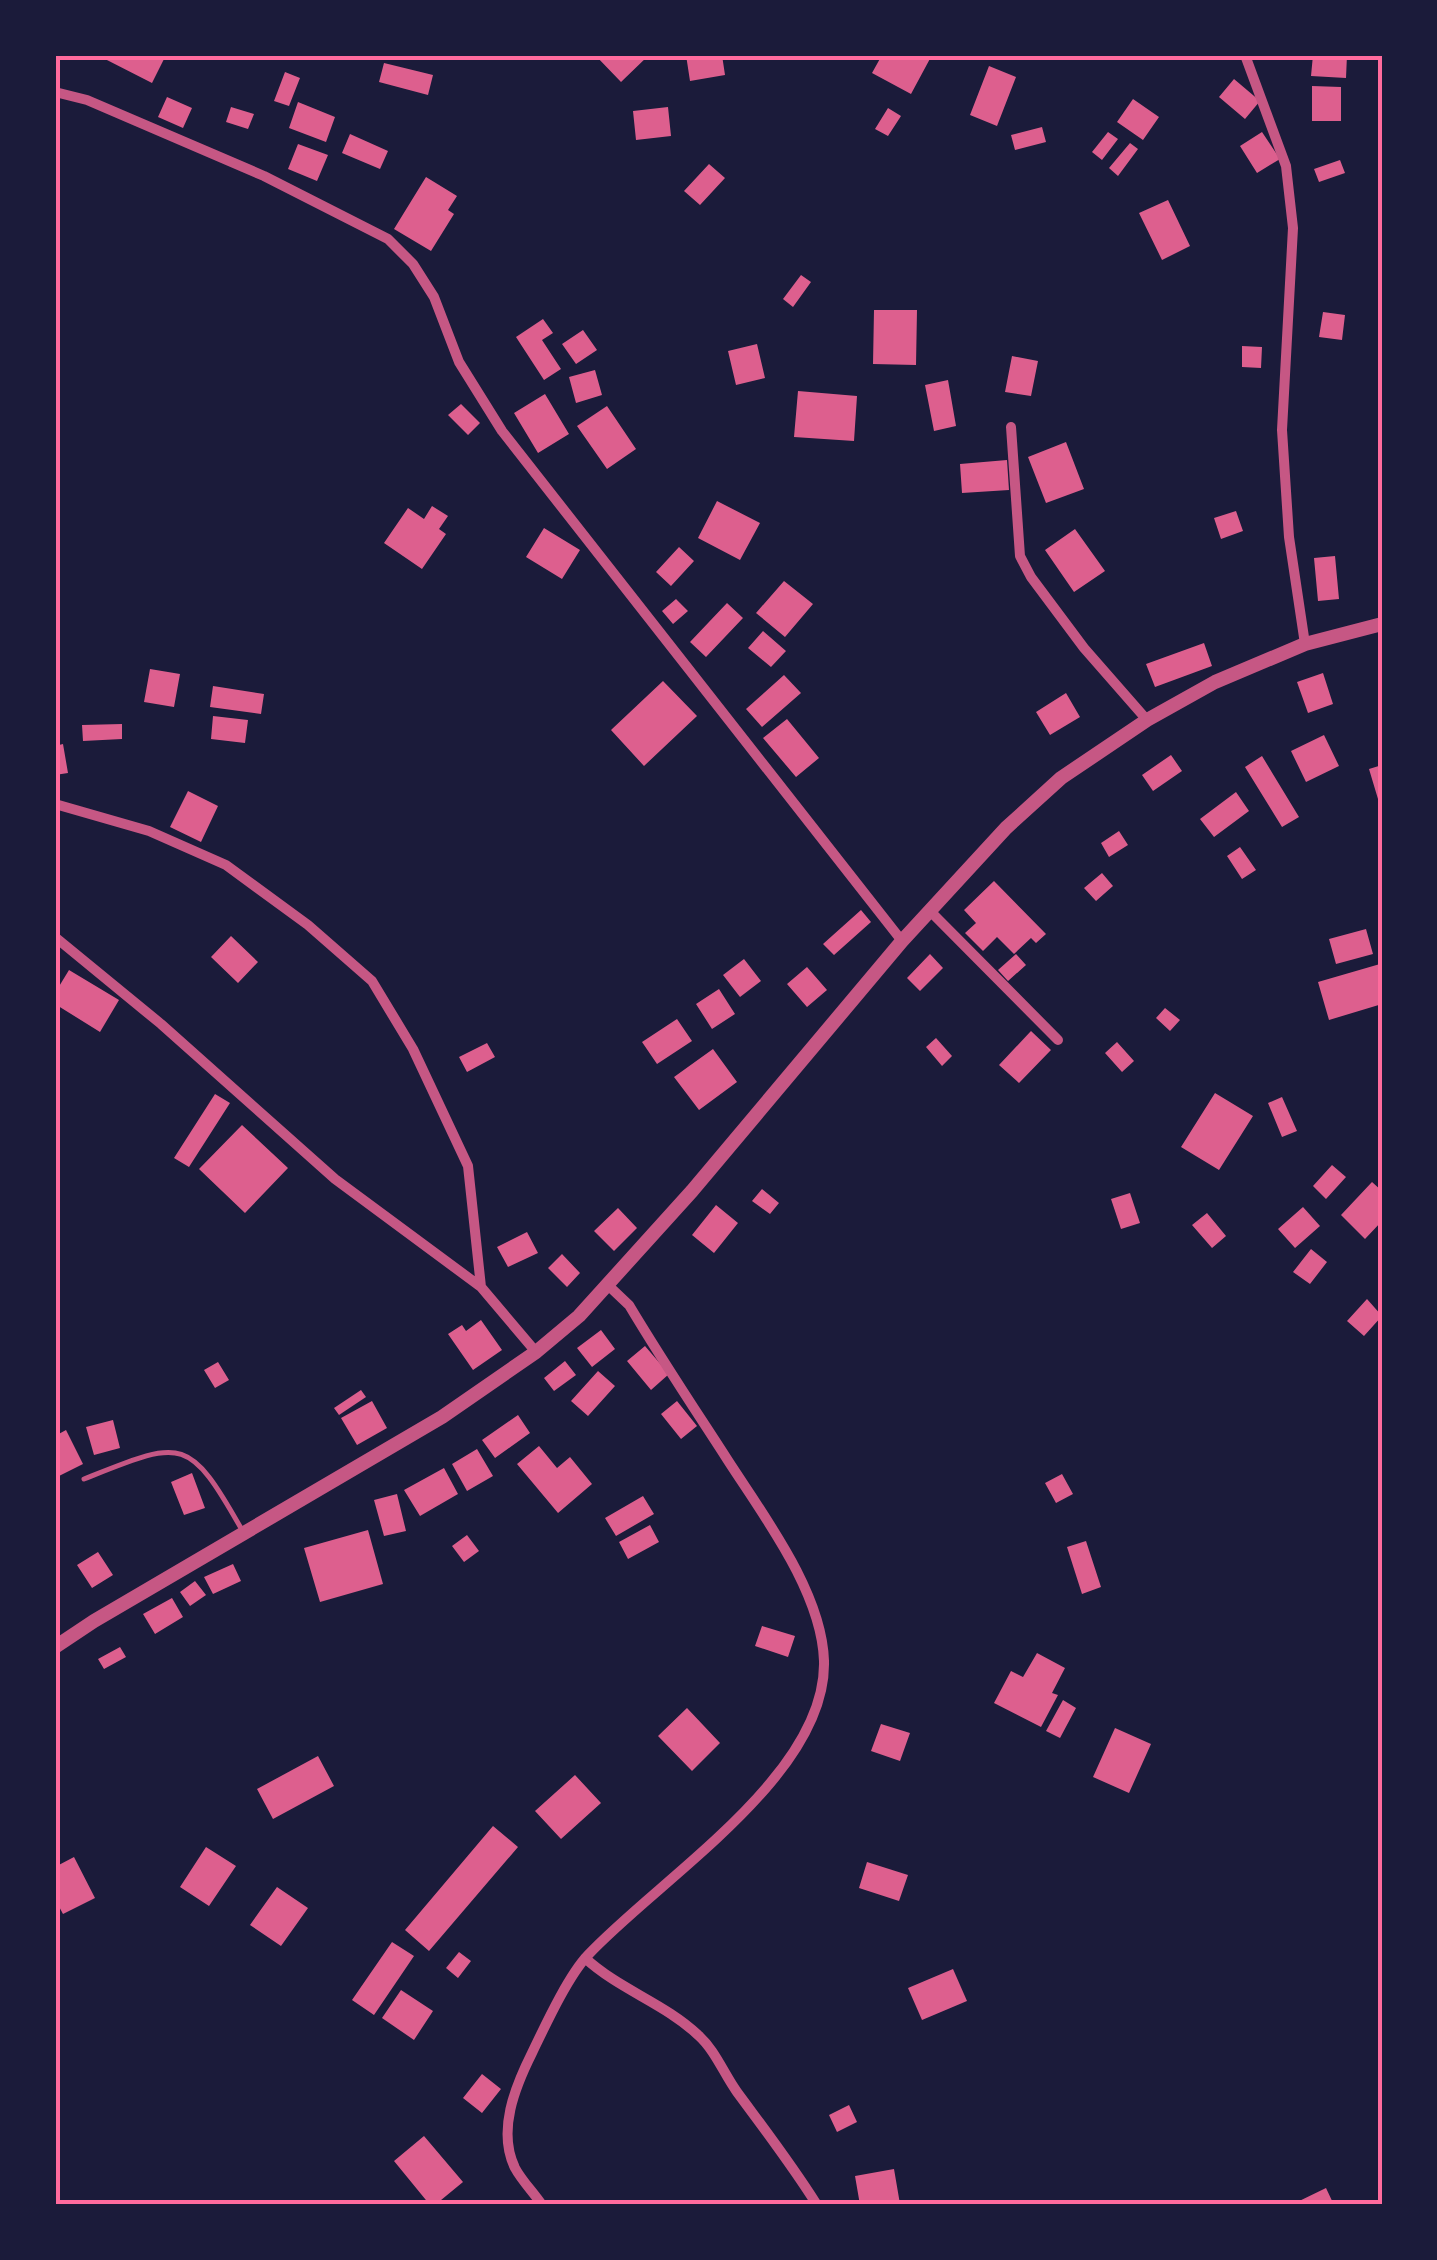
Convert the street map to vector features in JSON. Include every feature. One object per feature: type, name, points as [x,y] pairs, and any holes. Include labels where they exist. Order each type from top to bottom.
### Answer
[{"type":"street","points":[[1245,55],[1286,166],[1293,228],[1282,430],[1289,538],[1305,644]]},
{"type":"street","points":[[55,92],[87,100],[264,176],[388,239],[413,264],[434,297],[459,362],[502,430],[902,942]]},
{"type":"street","points":[[1011,427],[1020,556],[1084,648],[1147,720]]},
{"type":"street","points":[[55,1648],[442,1418],[536,1352],[609,1286],[902,942],[1006,828],[1060,778],[1147,720],[1215,682],[1305,644],[1382,624]]},
{"type":"street","points":[[55,804],[148,832],[226,865],[308,925],[372,981],[413,1049],[468,1166],[481,1287]]},
{"type":"street","points":[[931,912],[1058,1040]]},
{"type":"street","points":[[55,937],[161,1024],[335,1179],[481,1287],[536,1352]]},
{"type":"street","points":[[542,2205],[515,2168],[506,2136],[516,2085],[542,2033],[585,1958],[661,1885],[720,1837],[779,1773],[811,1718],[822,1683],[824,1659],[802,1583],[768,1521],[629,1306],[609,1286]]},
{"type":"street","points":[[585,1958],[638,1997],[667,2008],[702,2039],[817,2205]]},
{"type":"lane","points":[[84,1479],[149,1453],[170,1450],[200,1466],[244,1533]]},
{"type":"building","points":[[166,55],[152,83],[103,58]]},
{"type":"building","points":[[595,55],[649,55],[621,82]]},
{"type":"building","points":[[686,55],[722,55],[725,75],[690,81]]},
{"type":"building","points":[[882,55],[932,55],[911,94],[872,73]]},
{"type":"building","points":[[1313,55],[1347,55],[1346,78],[1311,76]]},
{"type":"building","points":[[384,63],[433,75],[428,95],[379,82]]},
{"type":"building","points":[[989,66],[1016,77],[997,126],[970,115]]},
{"type":"building","points":[[285,72],[300,78],[289,106],[274,101]]},
{"type":"building","points":[[1234,79],[1260,101],[1245,119],[1219,97]]},
{"type":"building","points":[[1312,86],[1341,87],[1341,121],[1312,121]]},
{"type":"building","points":[[167,97],[192,108],[183,128],[158,117]]},
{"type":"building","points":[[1133,99],[1159,117],[1143,140],[1117,122]]},
{"type":"building","points":[[298,102],[335,117],[326,142],[289,128]]},
{"type":"building","points":[[231,107],[254,114],[248,129],[226,122]]},
{"type":"building","points":[[668,107],[671,136],[636,140],[633,111]]},
{"type":"building","points":[[888,108],[901,116],[888,136],[875,129]]},
{"type":"building","points":[[1042,127],[1046,142],[1015,150],[1011,135]]},
{"type":"building","points":[[1108,132],[1118,139],[1102,160],[1092,152]]},
{"type":"building","points":[[1262,132],[1280,159],[1257,173],[1240,146]]},
{"type":"building","points":[[350,134],[388,151],[380,169],[342,153]]},
{"type":"building","points":[[1130,143],[1138,149],[1118,176],[1109,168]]},
{"type":"building","points":[[298,144],[328,155],[317,181],[288,169]]},
{"type":"building","points":[[1340,160],[1345,173],[1319,182],[1314,169]]},
{"type":"building","points":[[709,164],[725,178],[700,205],[684,191]]},
{"type":"building","points":[[426,177],[457,196],[448,210],[454,214],[431,251],[394,229]]},
{"type":"building","points":[[1168,200],[1190,246],[1162,260],[1139,213]]},
{"type":"building","points":[[801,275],[811,282],[793,307],[783,299]]},
{"type":"building","points":[[874,310],[917,310],[916,365],[873,364]]},
{"type":"building","points":[[1323,312],[1345,315],[1342,340],[1319,337]]},
{"type":"building","points":[[543,319],[553,333],[542,340],[561,369],[544,380],[516,337]]},
{"type":"building","points":[[583,330],[597,350],[576,364],[562,344]]},
{"type":"building","points":[[757,344],[765,378],[736,385],[728,351]]},
{"type":"building","points":[[1242,346],[1262,347],[1261,368],[1242,367]]},
{"type":"building","points":[[1012,356],[1038,361],[1031,396],[1005,392]]},
{"type":"building","points":[[595,370],[602,395],[576,403],[569,377]]},
{"type":"building","points":[[948,380],[956,426],[934,431],[925,385]]},
{"type":"building","points":[[798,391],[857,396],[854,441],[794,437]]},
{"type":"building","points":[[545,394],[569,434],[538,453],[514,413]]},
{"type":"building","points":[[461,404],[480,423],[468,435],[448,415]]},
{"type":"building","points":[[607,406],[636,449],[607,469],[577,426]]},
{"type":"building","points":[[1066,442],[1084,489],[1046,503],[1028,457]]},
{"type":"building","points":[[1007,460],[1009,490],[962,493],[960,464]]},
{"type":"building","points":[[717,501],[760,523],[740,560],[698,538]]},
{"type":"building","points":[[432,506],[448,516],[439,529],[446,534],[422,569],[384,543],[408,508],[424,519]]},
{"type":"building","points":[[1236,511],[1243,531],[1221,539],[1214,518]]},
{"type":"building","points":[[544,528],[580,550],[562,579],[526,557]]},
{"type":"building","points":[[1075,529],[1105,571],[1074,592],[1045,550]]},
{"type":"building","points":[[679,547],[694,561],[671,586],[656,572]]},
{"type":"building","points":[[1335,556],[1339,599],[1318,601],[1314,558]]},
{"type":"building","points":[[784,581],[813,604],[785,637],[756,613]]},
{"type":"building","points":[[676,599],[688,611],[673,624],[662,611]]},
{"type":"building","points":[[727,603],[743,618],[706,657],[690,642]]},
{"type":"building","points":[[763,631],[786,651],[771,667],[748,648]]},
{"type":"building","points":[[1204,643],[1212,666],[1155,687],[1146,664]]},
{"type":"building","points":[[150,669],[180,674],[174,707],[144,702]]},
{"type":"building","points":[[1323,673],[1333,704],[1308,713],[1297,682]]},
{"type":"building","points":[[784,675],[801,693],[762,727],[746,709]]},
{"type":"building","points":[[663,681],[697,716],[644,766],[611,730]]},
{"type":"building","points":[[213,686],[264,694],[261,714],[210,707]]},
{"type":"building","points":[[1066,693],[1080,717],[1050,735],[1036,712]]},
{"type":"building","points":[[213,716],[248,720],[245,743],[211,739]]},
{"type":"building","points":[[787,719],[819,758],[796,777],[763,738]]},
{"type":"building","points":[[122,724],[122,739],[83,741],[82,725]]},
{"type":"building","points":[[1324,735],[1339,766],[1306,782],[1291,751]]},
{"type":"building","points":[[63,744],[68,773],[55,775],[55,746]]},
{"type":"building","points":[[1171,755],[1182,771],[1153,791],[1142,775]]},
{"type":"building","points":[[1262,756],[1299,817],[1282,827],[1245,767]]},
{"type":"building","points":[[1382,765],[1382,809],[1381,809],[1369,769]]},
{"type":"building","points":[[188,791],[218,806],[201,842],[170,827]]},
{"type":"building","points":[[1236,792],[1249,811],[1214,837],[1200,819]]},
{"type":"building","points":[[1119,831],[1128,845],[1109,857],[1101,843]]},
{"type":"building","points":[[1240,847],[1256,870],[1242,879],[1227,856]]},
{"type":"building","points":[[1102,873],[1113,886],[1096,901],[1084,888]]},
{"type":"building","points":[[994,881],[1046,934],[1036,943],[1031,938],[1014,954],[997,937],[983,951],[965,933],[976,923],[964,910]]},
{"type":"building","points":[[861,910],[871,922],[834,955],[823,944]]},
{"type":"building","points":[[1366,929],[1373,954],[1336,964],[1329,939]]},
{"type":"building","points":[[231,936],[258,962],[238,983],[211,957]]},
{"type":"building","points":[[930,954],[943,968],[920,991],[907,978]]},
{"type":"building","points":[[1016,954],[1026,965],[1008,981],[998,970]]},
{"type":"building","points":[[744,959],[761,981],[740,997],[723,975]]},
{"type":"building","points":[[1380,964],[1382,1004],[1329,1020],[1318,982]]},
{"type":"building","points":[[807,967],[827,990],[807,1007],[787,984]]},
{"type":"building","points":[[69,970],[119,1000],[100,1032],[55,1004],[55,993]]},
{"type":"building","points":[[719,989],[735,1014],[712,1029],[696,1004]]},
{"type":"building","points":[[1165,1008],[1180,1020],[1170,1031],[1156,1018]]},
{"type":"building","points":[[677,1019],[692,1041],[657,1064],[642,1042]]},
{"type":"building","points":[[1031,1031],[1051,1050],[1019,1083],[999,1065]]},
{"type":"building","points":[[936,1038],[952,1056],[942,1066],[926,1047]]},
{"type":"building","points":[[1117,1042],[1134,1061],[1122,1072],[1105,1053]]},
{"type":"building","points":[[487,1043],[495,1057],[467,1072],[459,1057]]},
{"type":"building","points":[[713,1049],[737,1082],[699,1110],[674,1077]]},
{"type":"building","points":[[1215,1093],[1253,1116],[1219,1170],[1181,1147]]},
{"type":"building","points":[[215,1094],[230,1103],[189,1167],[174,1158]]},
{"type":"building","points":[[1282,1097],[1297,1131],[1282,1137],[1268,1103]]},
{"type":"building","points":[[242,1125],[288,1168],[245,1213],[199,1169]]},
{"type":"building","points":[[1332,1165],[1346,1177],[1326,1199],[1313,1186]]},
{"type":"building","points":[[1372,1182],[1382,1191],[1382,1221],[1365,1239],[1341,1215]]},
{"type":"building","points":[[762,1189],[779,1203],[770,1214],[752,1201]]},
{"type":"building","points":[[1130,1193],[1140,1223],[1121,1229],[1111,1199]]},
{"type":"building","points":[[716,1205],[738,1223],[714,1253],[692,1235]]},
{"type":"building","points":[[1303,1207],[1320,1226],[1295,1248],[1278,1229]]},
{"type":"building","points":[[618,1208],[637,1228],[614,1251],[594,1231]]},
{"type":"building","points":[[1207,1213],[1226,1236],[1212,1248],[1192,1225]]},
{"type":"building","points":[[527,1232],[538,1253],[508,1267],[497,1247]]},
{"type":"building","points":[[1311,1249],[1327,1262],[1310,1284],[1293,1272]]},
{"type":"building","points":[[562,1254],[580,1273],[567,1287],[548,1268]]},
{"type":"building","points":[[1367,1299],[1382,1316],[1364,1336],[1347,1321]]},
{"type":"building","points":[[481,1320],[502,1350],[473,1370],[448,1334],[462,1325],[466,1331]]},
{"type":"building","points":[[601,1330],[615,1349],[592,1367],[577,1348]]},
{"type":"building","points":[[645,1346],[669,1374],[651,1390],[627,1361]]},
{"type":"building","points":[[565,1361],[576,1375],[554,1391],[544,1378]]},
{"type":"building","points":[[218,1362],[229,1380],[215,1388],[204,1370]]},
{"type":"building","points":[[598,1371],[615,1386],[588,1416],[571,1401]]},
{"type":"building","points":[[361,1390],[366,1397],[339,1415],[334,1408]]},
{"type":"building","points":[[372,1401],[387,1428],[357,1445],[341,1418]]},
{"type":"building","points":[[677,1401],[697,1426],[681,1439],[661,1414]]},
{"type":"building","points":[[518,1415],[530,1433],[495,1458],[482,1440]]},
{"type":"building","points":[[113,1420],[120,1448],[94,1455],[86,1427]]},
{"type":"building","points":[[66,1430],[83,1464],[55,1478],[55,1436]]},
{"type":"building","points":[[539,1446],[557,1468],[570,1457],[592,1484],[558,1513],[517,1464]]},
{"type":"building","points":[[477,1449],[493,1476],[467,1491],[452,1464]]},
{"type":"building","points":[[444,1468],[458,1494],[420,1516],[404,1490]]},
{"type":"building","points":[[192,1473],[205,1508],[184,1515],[171,1482]]},
{"type":"building","points":[[1062,1474],[1073,1494],[1056,1503],[1045,1483]]},
{"type":"building","points":[[397,1494],[406,1531],[384,1536],[374,1500]]},
{"type":"building","points":[[643,1496],[654,1514],[616,1536],[605,1518]]},
{"type":"building","points":[[650,1525],[659,1542],[628,1559],[619,1542]]},
{"type":"building","points":[[368,1530],[383,1584],[320,1602],[304,1548]]},
{"type":"building","points":[[467,1535],[479,1551],[464,1562],[452,1546]]},
{"type":"building","points":[[1086,1541],[1101,1587],[1082,1594],[1067,1547]]},
{"type":"building","points":[[98,1552],[113,1575],[92,1588],[77,1565]]},
{"type":"building","points":[[233,1564],[241,1581],[213,1594],[204,1577]]},
{"type":"building","points":[[195,1581],[206,1595],[190,1606],[180,1592]]},
{"type":"building","points":[[172,1598],[183,1617],[155,1634],[143,1614]]},
{"type":"building","points":[[762,1626],[795,1636],[788,1657],[755,1646]]},
{"type":"building","points":[[120,1647],[126,1657],[104,1669],[98,1659]]},
{"type":"building","points":[[1037,1653],[1065,1668],[1052,1693],[1058,1695],[1041,1727],[994,1703],[1011,1671],[1023,1677]]},
{"type":"building","points":[[1063,1700],[1076,1708],[1060,1738],[1046,1731]]},
{"type":"building","points":[[687,1708],[720,1743],[692,1771],[658,1736]]},
{"type":"building","points":[[881,1724],[910,1733],[900,1761],[871,1751]]},
{"type":"building","points":[[1115,1728],[1151,1744],[1129,1793],[1093,1777]]},
{"type":"building","points":[[318,1756],[334,1786],[273,1819],[257,1789]]},
{"type":"building","points":[[575,1775],[601,1803],[561,1839],[535,1811]]},
{"type":"building","points":[[493,1826],[518,1847],[429,1951],[405,1930]]},
{"type":"building","points":[[206,1847],[236,1866],[209,1906],[180,1887]]},
{"type":"building","points":[[74,1857],[95,1898],[63,1914],[55,1899],[55,1867]]},
{"type":"building","points":[[867,1862],[908,1875],[899,1901],[859,1888]]},
{"type":"building","points":[[277,1887],[308,1908],[281,1946],[250,1925]]},
{"type":"building","points":[[392,1942],[414,1956],[374,2015],[352,2000]]},
{"type":"building","points":[[459,1952],[471,1961],[458,1978],[446,1968]]},
{"type":"building","points":[[953,1969],[967,2001],[922,2020],[908,1988]]},
{"type":"building","points":[[401,1990],[433,2011],[414,2040],[382,2018]]},
{"type":"building","points":[[482,2074],[501,2089],[482,2113],[463,2098]]},
{"type":"building","points":[[849,2105],[857,2122],[837,2132],[829,2115]]},
{"type":"building","points":[[424,2136],[463,2182],[435,2205],[430,2205],[394,2161]]},
{"type":"building","points":[[894,2169],[900,2204],[860,2205],[855,2176]]},
{"type":"building","points":[[1326,2188],[1334,2205],[1291,2205]]}]
